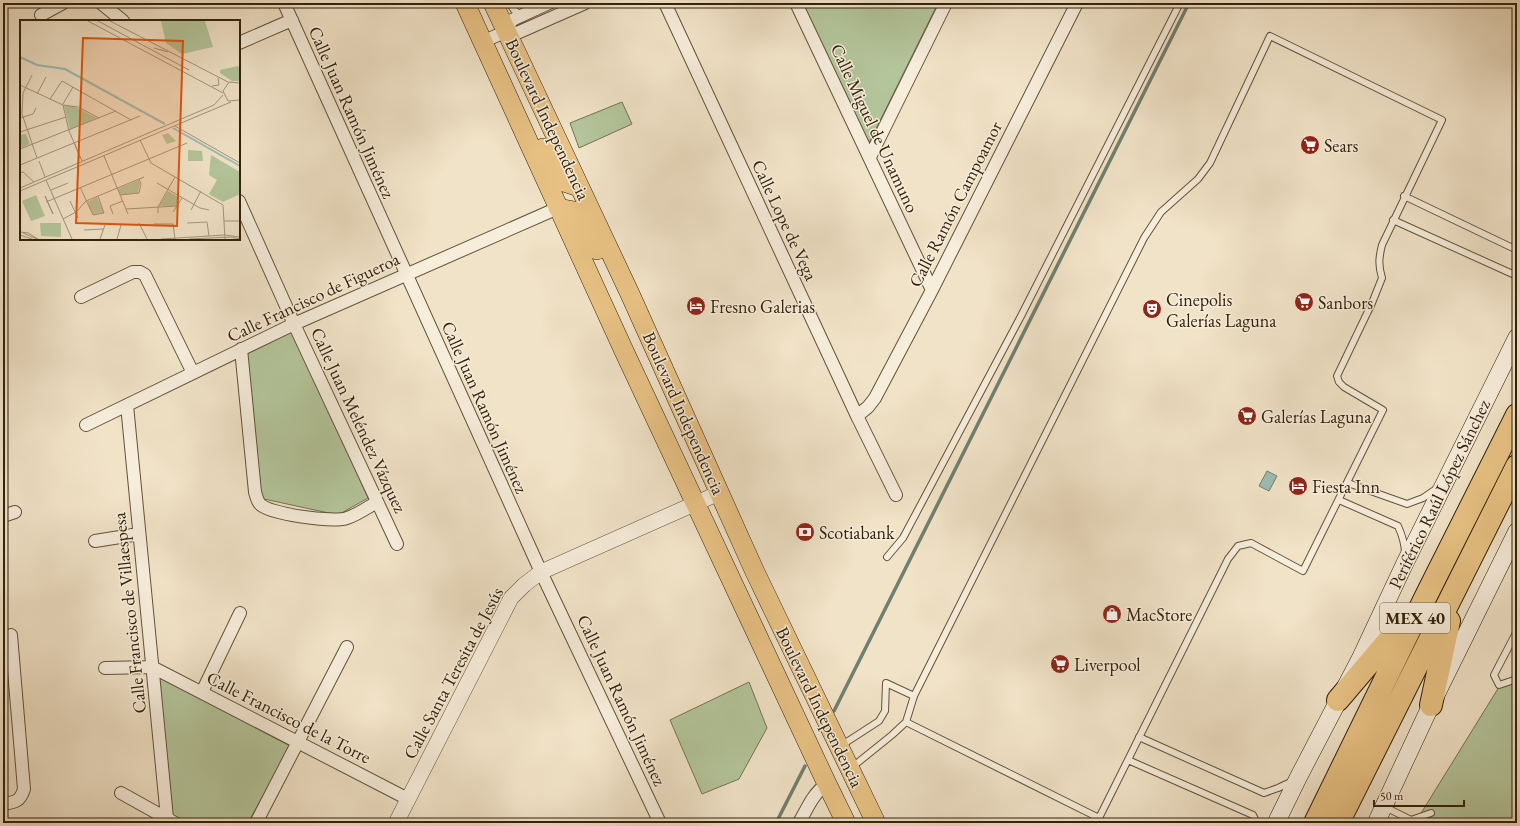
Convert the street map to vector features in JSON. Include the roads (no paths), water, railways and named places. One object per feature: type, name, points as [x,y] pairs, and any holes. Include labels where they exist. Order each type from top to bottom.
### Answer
[{"type":"highway","name":"Periférico Raúl López Sánchez","points":[[1316,823],[1427,594],[1517,415]]},
{"type":"highway","name":"MEX 40","points":[[1338,823],[1517,466]]},
{"type":"highway","points":[[1431,706],[1456,586]]},
{"type":"highway","points":[[1338,700],[1427,594]]},
{"type":"main road","name":"Boulevard Independencia","points":[[465,3],[694,504],[846,823]]},
{"type":"main road","name":"Boulevard Independencia","points":[[493,3],[630,294],[755,572],[829,727],[877,820]]},
{"type":"main road","points":[[522,128],[536,135],[561,181],[579,187]]},
{"type":"main road","points":[[558,208],[574,211],[610,270],[630,294]]},
{"type":"main road","name":"Periférico Raúl López Sánchez","points":[[1276,823],[1360,659],[1404,565],[1517,337]]},
{"type":"main road","points":[[1376,823],[1431,706],[1517,531]]},
{"type":"main road","points":[[774,673],[790,697],[818,751],[823,753],[828,753],[833,744],[829,727]]},
{"type":"street","points":[[41,15],[63,3]]},
{"type":"street","points":[[101,3],[122,20]]},
{"type":"street","name":"Calle Juan Ramón Jiménez","points":[[284,3],[405,274],[541,572],[660,823]]},
{"type":"street","points":[[483,42],[506,31],[512,20],[549,3]]},
{"type":"street","points":[[506,31],[517,33],[564,7],[585,3]]},
{"type":"street","name":"Calle Lope de Vega","points":[[665,3],[857,416],[896,495]]},
{"type":"street","name":"Calle Miguel de Unamuno","points":[[796,3],[932,290]]},
{"type":"street","points":[[870,157],[946,3]]},
{"type":"street","name":"Calle Ramón Campoamor","points":[[857,416],[868,407],[875,398],[932,290],[1077,3]]},
{"type":"street","points":[[240,44],[292,20]]},
{"type":"street","name":"Calle Juan Meléndez Vázquez","points":[[240,203],[294,324],[397,544]]},
{"type":"street","name":"Calle Francisco de Figueroa","points":[[86,426],[294,324],[558,208]]},
{"type":"street","points":[[81,297],[133,272],[140,272],[145,275],[193,373]]},
{"type":"street","points":[[241,349],[255,492],[260,504],[271,510],[320,520],[336,520],[347,518],[377,502]]},
{"type":"street","name":"Calle Francisco de Villaespesa","points":[[127,405],[152,667],[171,821]]},
{"type":"street","name":"Calle Santa Teresita de Jesús","points":[[396,823],[511,598],[524,585],[541,572],[720,493]]},
{"type":"street","points":[[95,541],[139,534]]},
{"type":"street","points":[[202,692],[240,613]]},
{"type":"street","points":[[3,804],[16,802],[22,797],[24,789],[11,635]]},
{"type":"street","points":[[256,823],[346,647]]},
{"type":"street","points":[[105,668],[152,667]]},
{"type":"street","name":"Calle Francisco de la Torre","points":[[152,667],[408,799]]},
{"type":"street","points":[[800,823],[815,795],[820,788],[827,784]]},
{"type":"street","name":"Calle Francisco de Villaespesa","points":[[121,793],[171,821]]},
{"type":"lane","points":[[509,3],[514,10],[522,16]]},
{"type":"lane","points":[[887,557],[903,538],[944,462],[1180,3]]},
{"type":"lane","points":[[850,769],[906,722],[914,696],[1144,238],[1161,212],[1198,179],[1210,163],[1270,36],[1442,120],[1382,244],[1378,258],[1382,278],[1372,303],[1337,376],[1339,382],[1344,387],[1383,410],[1348,483],[1303,571],[1251,543],[1238,546],[1228,559],[1098,821],[906,722]]},
{"type":"lane","points":[[1404,196],[1517,250]]},
{"type":"lane","points":[[1393,220],[1517,276]]},
{"type":"lane","points":[[1348,483],[1407,504],[1423,498],[1435,490],[1447,478]]},
{"type":"lane","points":[[1339,500],[1398,526],[1405,547],[1404,565]]},
{"type":"lane","points":[[1517,631],[1494,676],[1499,685],[1517,679]]},
{"type":"lane","points":[[840,747],[879,721],[884,711],[886,683],[914,696]]},
{"type":"lane","points":[[1139,738],[1264,793],[1298,778]]},
{"type":"lane","points":[[1128,760],[1253,815],[1257,823]]},
{"type":"lane","points":[[1384,806],[1411,820],[1432,813]]},
{"type":"water","points":[[1267,471],[1277,476],[1269,491],[1259,486]]},
{"type":"waterway","points":[[834,711],[1189,3]]},
{"type":"waterway","points":[[776,823],[805,766]]},
{"type":"place","name":"Sears","points":[[1310,145]]},
{"type":"place","name":"Sanbors","points":[[1304,302]]},
{"type":"place","name":"Fresno Galerias","points":[[696,306]]},
{"type":"place","name":"Cinepolis Galerías Laguna","points":[[1152,309]]},
{"type":"place","name":"Galerías Laguna","points":[[1247,416]]},
{"type":"place","name":"Fiesta Inn","points":[[1298,486]]},
{"type":"place","name":"Scotiabank","points":[[805,532]]},
{"type":"place","name":"MacStore","points":[[1112,614]]},
{"type":"place","name":"Liverpool","points":[[1060,664]]}]
